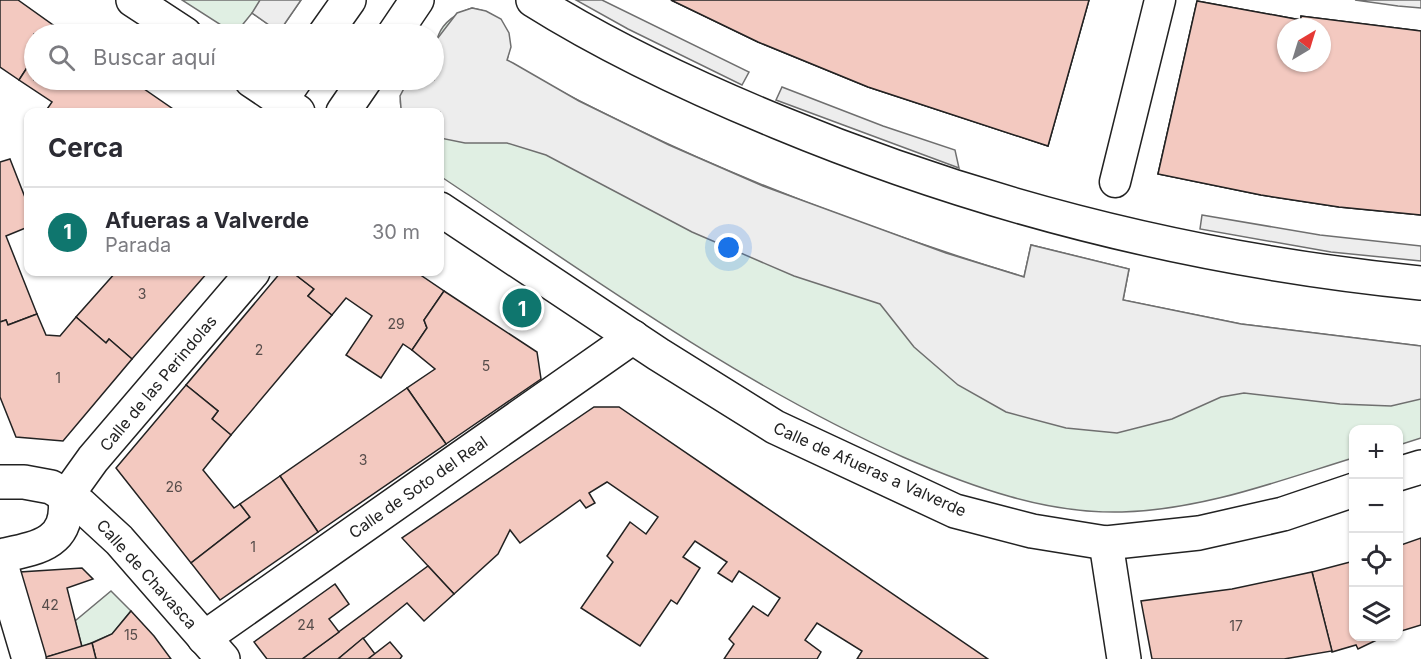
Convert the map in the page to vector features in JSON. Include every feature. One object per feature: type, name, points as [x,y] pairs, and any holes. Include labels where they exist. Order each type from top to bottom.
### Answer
[{"type":"street","points":[[133,0],[169,24]]},
{"type":"street","points":[[332,24],[349,0]]},
{"type":"street","points":[[401,24],[417,0]]},
{"type":"street","points":[[533,0],[681,82],[837,147],[980,196],[1180,247],[1327,274],[1421,283]]},
{"type":"street","points":[[1115,182],[1160,0]]},
{"type":"street","points":[[275,90],[291,97]]},
{"type":"street","points":[[347,108],[358,90]]},
{"type":"street","name":"Calle de Afueras a Valverde","points":[[444,212],[633,337],[775,427],[955,511],[1032,531],[1106,543],[1199,533],[1283,514],[1349,491]]},
{"type":"street","name":"Calle de las Perindolas","points":[[65,498],[93,459],[250,276]]},
{"type":"street","name":"Calle de Soto del Real","points":[[213,648],[633,337]]},
{"type":"street","points":[[1403,472],[1421,466]]},
{"type":"street","name":"Calle de Chavasca","points":[[0,482],[24,482],[51,487],[65,498],[81,505],[119,540],[213,648]]},
{"type":"street","points":[[0,556],[41,547],[56,537],[67,514],[65,498]]},
{"type":"street","points":[[1106,543],[1124,659]]},
{"type":"street","points":[[0,561],[28,659]]},
{"type":"green space","points":[[182,0],[301,0],[284,24],[268,24],[252,13],[243,24],[219,24]]},
{"type":"green space","points":[[472,8],[491,14],[498,19],[507,32],[509,50],[507,60],[552,87],[632,127],[728,170],[825,210],[924,245],[1024,277],[1031,245],[1129,269],[1123,300],[1241,324],[1421,346],[1421,438],[1403,444],[1403,425],[1349,425],[1349,459],[1268,485],[1210,500],[1152,510],[1122,512],[1065,508],[1010,496],[956,479],[903,457],[842,428],[723,362],[444,179],[444,108],[402,108],[401,96],[404,90],[444,90],[444,26],[459,13]]},
{"type":"green space","points":[[111,591],[131,611],[112,634],[82,647],[75,621]]},
{"type":"shaded area","points":[[260,0],[301,0],[284,24],[268,24],[252,13]]},
{"type":"shaded area","points":[[576,0],[602,0],[749,72],[742,85],[628,29]]},
{"type":"shaded area","points":[[1355,0],[1421,0],[1421,8],[1398,6]]},
{"type":"shaded area","points":[[472,8],[486,11],[501,19],[509,33],[511,47],[507,60],[579,101],[669,145],[763,186],[946,253],[1024,277],[1031,245],[1129,269],[1123,300],[1241,324],[1421,346],[1421,399],[1391,406],[1340,404],[1244,393],[1221,397],[1172,419],[1117,433],[1066,428],[1006,412],[958,385],[914,347],[880,304],[794,276],[692,232],[546,155],[507,143],[465,143],[444,139],[444,108],[401,108],[400,96],[403,90],[444,90],[444,30],[457,13]]},
{"type":"shaded area","points":[[782,87],[883,126],[955,150],[959,168],[776,100]]},
{"type":"shaded area","points":[[1202,215],[1320,235],[1421,246],[1421,261],[1331,252],[1200,229]]},
{"type":"building","points":[[0,0],[18,0],[52,24],[24,24],[24,72],[19,80],[0,67]]},
{"type":"building","points":[[671,0],[826,0],[825,2],[881,24],[890,0],[1089,0],[1048,146],[868,87],[758,42]],"holes":[[[930,6],[994,27],[981,59],[917,38]]]},
{"type":"building","points":[[671,0],[1089,0],[1048,146],[868,87],[758,42]]},
{"type":"building","points":[[1197,1],[1290,18],[1277,18],[1277,72],[1331,72],[1331,20],[1421,31],[1421,111],[1374,108],[1374,117],[1379,123],[1377,139],[1371,144],[1371,154],[1421,158],[1421,215],[1339,207],[1261,195],[1158,174]],"holes":[[[1270,96],[1321,100],[1318,145],[1267,142],[1266,132],[1273,127],[1274,111],[1268,105]]]},
{"type":"building","points":[[1197,1],[1290,18],[1277,18],[1277,72],[1331,72],[1331,20],[1421,31],[1421,215],[1339,207],[1261,195],[1158,174]]},
{"type":"building","points":[[24,72],[24,83],[19,80]]},
{"type":"building","points":[[34,90],[145,90],[172,108],[48,108],[52,102]]},
{"type":"building","points":[[10,159],[24,195],[24,229],[6,236],[37,314],[8,325],[6,320],[0,322],[0,162]]},
{"type":"building","points":[[112,276],[205,276],[132,359],[109,339],[106,343],[76,317]]},
{"type":"building","points":[[278,276],[297,276],[314,289],[308,296],[332,315],[231,435],[212,419],[218,411],[186,385]]},
{"type":"building","points":[[297,276],[422,276],[444,291],[424,320],[427,328],[412,350],[403,344],[381,378],[346,355],[372,316],[346,298],[332,315],[308,296],[314,289]]},
{"type":"building","points":[[444,291],[537,352],[541,379],[446,444],[407,388],[435,369],[412,350],[427,328],[424,320]]},
{"type":"building","points":[[37,314],[46,335],[60,336],[76,317],[106,343],[109,339],[132,359],[63,441],[16,437],[0,397],[0,322],[6,320],[8,325]]},
{"type":"building","points":[[186,385],[218,411],[212,419],[231,435],[203,470],[234,508],[240,504],[250,517],[191,563],[116,468]]},
{"type":"building","points":[[407,388],[446,444],[318,532],[280,476]]},
{"type":"building","points":[[594,407],[619,407],[988,659],[857,659],[862,651],[817,623],[805,640],[821,652],[817,659],[724,659],[734,644],[729,639],[753,606],[768,616],[780,598],[739,571],[732,582],[718,573],[727,562],[695,541],[683,557],[700,568],[677,604],[671,600],[640,646],[581,608],[613,562],[607,556],[630,522],[646,534],[658,517],[607,482],[589,493],[595,503],[586,508],[580,500],[520,543],[510,530],[498,554],[454,594],[402,538]]},
{"type":"building","points":[[280,476],[318,532],[220,600],[191,563],[250,517],[240,504]]},
{"type":"building","points":[[1421,538],[1421,625],[1403,630],[1403,587],[1403,544]]},
{"type":"building","points":[[1349,562],[1349,641],[1375,641],[1358,649],[1356,645],[1332,652],[1312,572]]},
{"type":"building","points":[[428,566],[454,594],[424,621],[407,603],[338,659],[302,659]]},
{"type":"building","points":[[82,568],[93,579],[67,588],[82,647],[43,658],[20,572]]},
{"type":"building","points":[[1312,572],[1332,651],[1284,659],[1152,659],[1141,601],[1232,589]]},
{"type":"building","points":[[335,584],[349,604],[329,619],[339,632],[302,659],[267,659],[254,642]]},
{"type":"building","points":[[131,611],[171,659],[96,659],[92,643],[112,634]]},
{"type":"building","points":[[363,638],[375,654],[368,659],[338,659]]},
{"type":"building","points":[[390,642],[402,656],[400,659],[368,659]]},
{"type":"building","points":[[92,643],[96,659],[43,659],[43,658]]},
{"type":"place","name":"Afueras a Valverde","points":[[522,308]]}]
